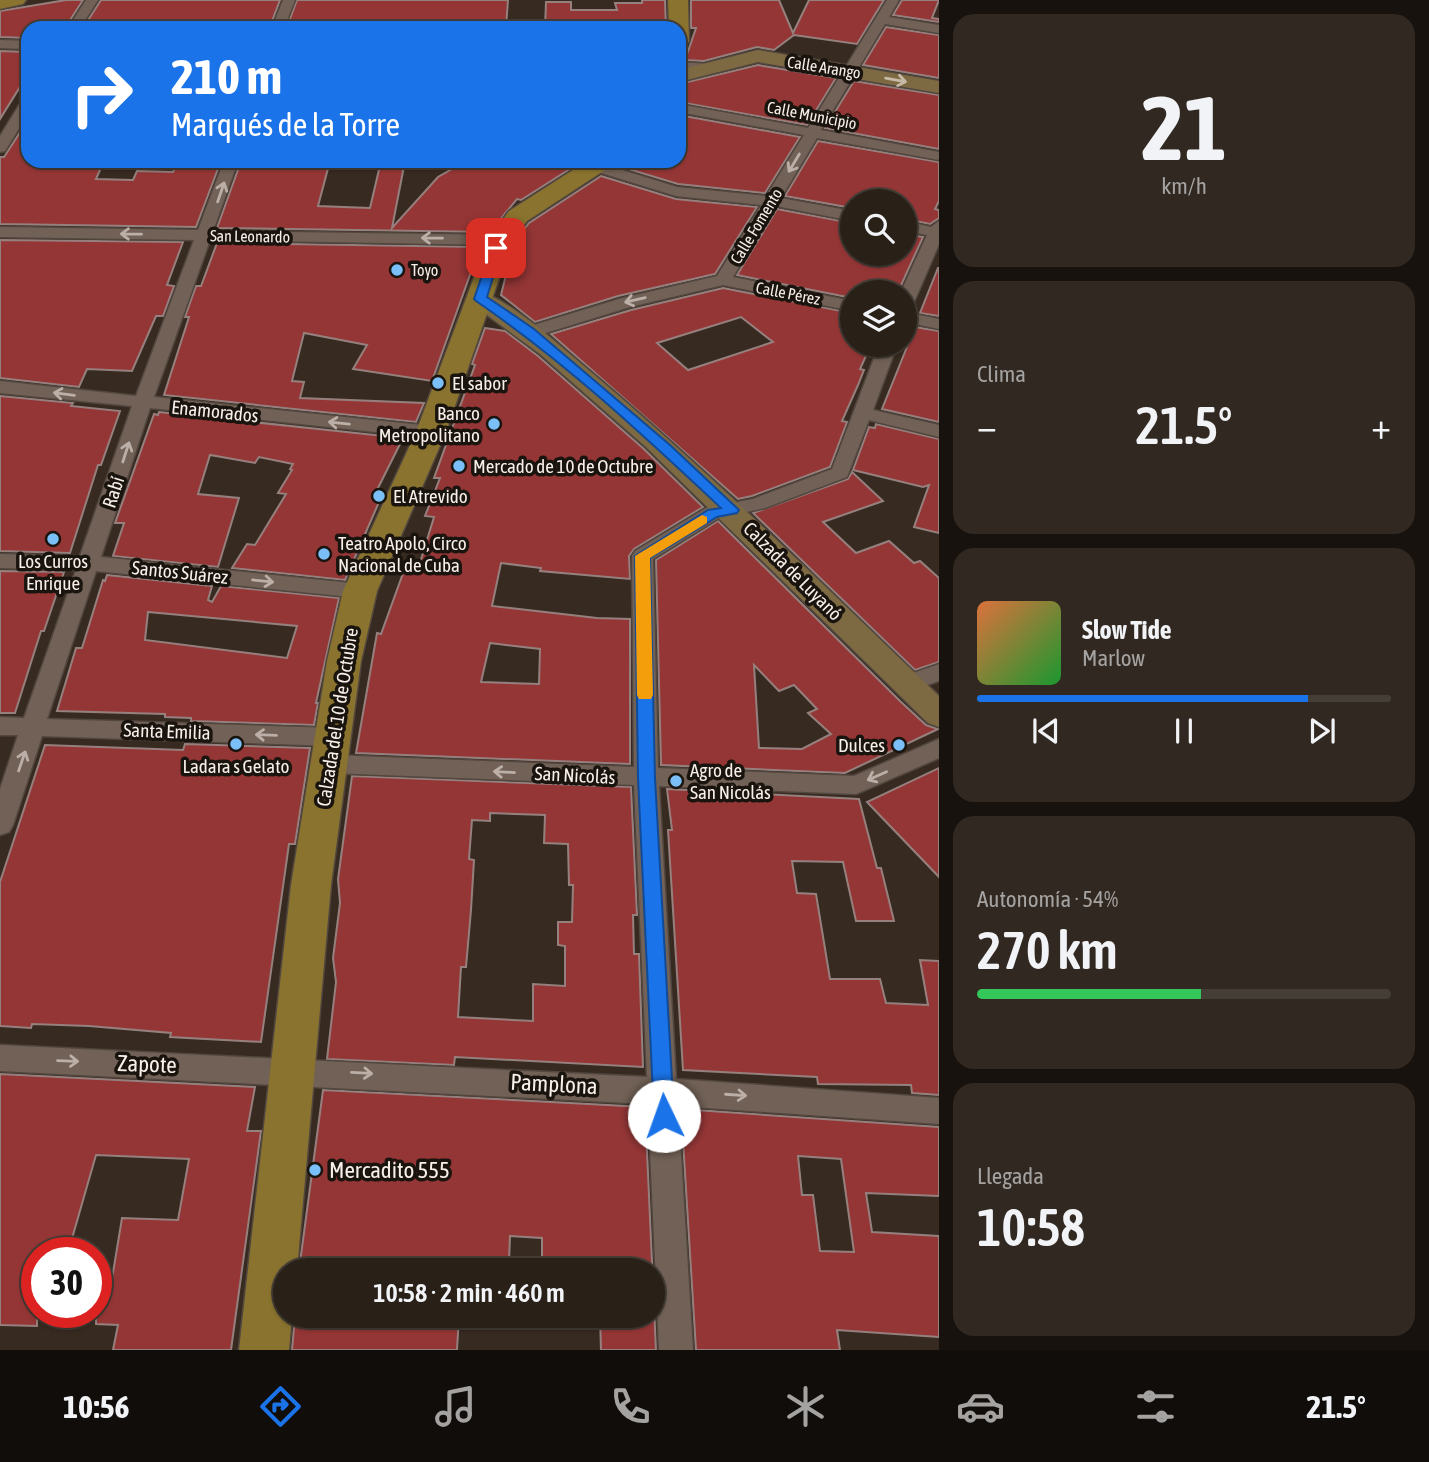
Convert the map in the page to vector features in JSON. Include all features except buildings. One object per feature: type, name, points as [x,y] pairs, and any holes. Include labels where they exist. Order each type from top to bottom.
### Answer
[{"type":"main road","points":[[0,3],[16,0]]},
{"type":"main road","points":[[678,0],[679,21]]},
{"type":"main road","name":"Calle Arango","points":[[686,74],[758,56],[939,87]]},
{"type":"main road","name":"Calzada del 10 de Octubre","points":[[264,1350],[311,885],[344,661],[360,592],[431,432],[500,240],[518,216],[584,168]]},
{"type":"main road","name":"Calzada de Luyanó","points":[[480,299],[530,332],[665,448],[732,510],[939,715]]},
{"type":"street","points":[[78,21],[92,0]]},
{"type":"street","points":[[281,21],[289,0]]},
{"type":"street","name":"Calle Fomento","points":[[530,332],[625,303],[723,281],[893,0]]},
{"type":"street","points":[[881,19],[939,29]]},
{"type":"street","points":[[0,44],[21,45]]},
{"type":"street","name":"Calle Arango","points":[[686,66],[709,68]]},
{"type":"street","name":"Calle Municipio","points":[[686,109],[939,156]]},
{"type":"street","points":[[0,121],[21,121]]},
{"type":"street","points":[[0,148],[21,122]]},
{"type":"street","name":"Rabí","points":[[0,825],[142,404],[230,168]]},
{"type":"street","points":[[606,168],[676,191],[772,201],[840,214]]},
{"type":"street","points":[[915,280],[938,231],[917,228]]},
{"type":"street","name":"San Leonardo","points":[[0,232],[500,240]]},
{"type":"street","name":"Calle Pérez","points":[[723,281],[840,304]]},
{"type":"street","points":[[917,319],[939,324]]},
{"type":"street","points":[[676,1350],[646,778],[642,556],[713,513],[732,510],[837,476],[884,357]]},
{"type":"street","name":"Enamorados","points":[[0,387],[142,404],[431,432]]},
{"type":"street","points":[[863,413],[939,431]]},
{"type":"street","name":"Santos Suárez","points":[[0,561],[90,563],[360,592]]},
{"type":"street","points":[[907,684],[939,672]]},
{"type":"street","name":"Santa Emilia","points":[[0,726],[332,750]]},
{"type":"street","name":"San Nicolás","points":[[332,750],[646,778],[856,785],[939,748]]},
{"type":"street","name":"Zapote","points":[[0,1058],[293,1070]]},
{"type":"street","name":"Pamplona","points":[[293,1070],[663,1090],[939,1111]]},
{"type":"slow traffic","points":[[645,695],[642,556],[702,520]]},
{"type":"place","name":"Toyo","points":[[397,270]]},
{"type":"place","name":"El sabor","points":[[438,383]]},
{"type":"place","name":"Banco Metropolitano","points":[[494,424]]},
{"type":"place","name":"Mercado de 10 de Octubre","points":[[459,466]]},
{"type":"place","name":"El Atrevido","points":[[379,496]]},
{"type":"place","name":"Los Curros Enrique","points":[[53,539]]},
{"type":"place","name":"Teatro Apolo, Circo Nacional de Cuba","points":[[324,554]]},
{"type":"place","name":"Ladara s Gelato","points":[[236,744]]},
{"type":"place","name":"Dulces","points":[[899,745]]},
{"type":"place","name":"Agro de San Nicolás","points":[[676,781]]},
{"type":"place","name":"Mercadito 555","points":[[315,1170]]},
{"type":"route","points":[[496,248],[480,299],[530,332],[665,448],[732,510],[713,513],[642,556],[646,778],[664,1116]]}]
